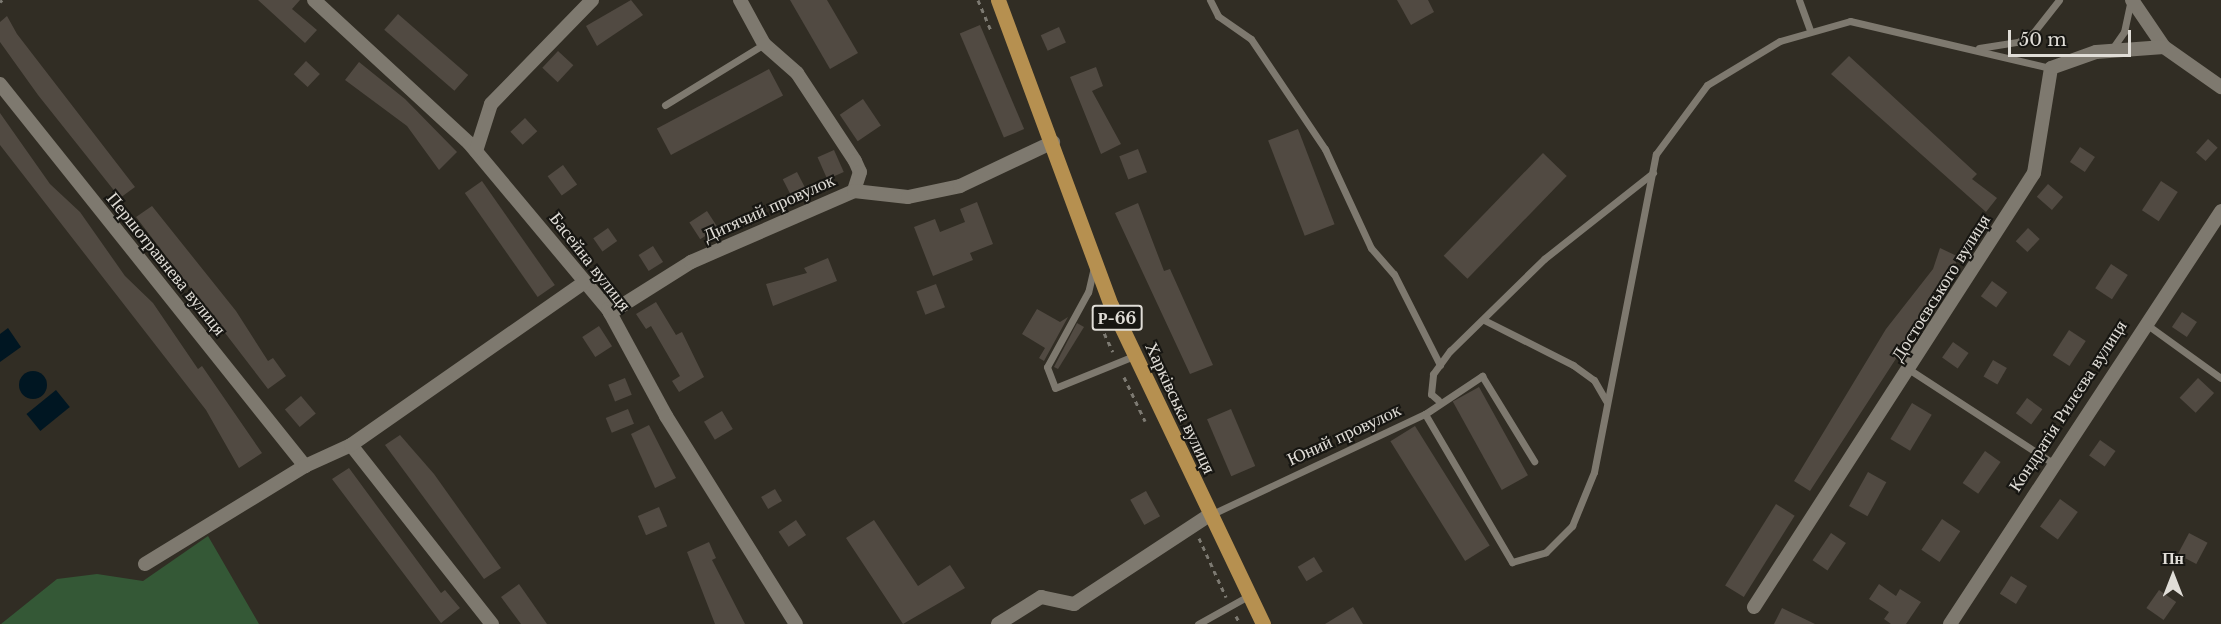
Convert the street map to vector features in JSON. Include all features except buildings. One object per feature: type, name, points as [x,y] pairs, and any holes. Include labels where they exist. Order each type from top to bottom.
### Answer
[{"type":"main road","name":"Харківська вулиця","points":[[998,0],[1053,142],[1095,265],[1208,516],[1263,624]]},
{"type":"street","name":"Басейна вулиця","points":[[314,0],[476,151],[610,313],[666,416],[796,624]]},
{"type":"street","points":[[476,151],[491,104],[592,0]]},
{"type":"street","points":[[740,0],[764,44],[797,73],[855,161],[860,172],[854,191]]},
{"type":"street","points":[[2131,0],[2164,47],[2221,87]]},
{"type":"street","points":[[2050,68],[2111,51],[2164,47]]},
{"type":"street","name":"Достоєвського вулиця","points":[[1754,607],[1910,370],[2034,173],[2050,68]]},
{"type":"street","name":"Першотравнева вулиця","points":[[0,84],[305,466]]},
{"type":"street","name":"Дитячий провулок","points":[[610,313],[691,262],[854,191],[908,197],[960,186],[1053,142]]},
{"type":"street","name":"Кондратія Рилєєва вулиця","points":[[1950,624],[2051,462],[2221,211]]},
{"type":"street","points":[[145,564],[305,466],[351,445],[585,282]]},
{"type":"street","points":[[351,445],[492,624]]},
{"type":"street","points":[[998,624],[1041,597],[1074,604],[1208,516]]},
{"type":"lane","points":[[1210,0],[1218,16],[1251,39],[1325,149],[1371,248],[1394,274],[1440,365]]},
{"type":"lane","points":[[1799,0],[1809,31]]},
{"type":"lane","points":[[1974,48],[2018,42],[2033,33],[2059,0]]},
{"type":"lane","points":[[2111,51],[2124,32],[2131,0]]},
{"type":"lane","points":[[1606,401],[1656,154],[1707,85],[1780,41],[1851,21],[1974,48],[2050,68]]},
{"type":"lane","points":[[665,105],[764,44]]},
{"type":"lane","points":[[1438,400],[1431,394],[1440,365],[1544,259],[1653,174]]},
{"type":"lane","points":[[1095,265],[1088,292],[1047,368],[1055,388],[1134,356]]},
{"type":"lane","points":[[1484,320],[1573,365],[1594,380],[1606,401]]},
{"type":"lane","points":[[2144,323],[2221,378]]},
{"type":"lane","points":[[1910,370],[2051,462]]},
{"type":"lane","points":[[1425,414],[1438,400],[1482,376],[1534,461]]},
{"type":"lane","name":"Юний провулок","points":[[1208,516],[1425,414],[1512,562],[1527,561],[1546,552],[1572,526],[1594,472],[1606,401]]},
{"type":"lane","points":[[1198,624],[1248,596]]},
{"type":"path","points":[[1092,307],[1115,357]]},
{"type":"path","points":[[1124,377],[1145,421]]},
{"type":"path","points":[[1193,525],[1240,624]]},
{"type":"green space","points":[[208,536],[259,624],[1,624],[57,579],[97,574],[143,581]]},
{"type":"water","points":[[8,328],[21,347],[0,362],[0,334]]},
{"type":"water","points":[[33,371],[43,375],[47,385],[43,395],[33,399],[23,395],[19,385],[23,375]]},
{"type":"water","points":[[56,390],[70,407],[40,431],[26,414]]}]
